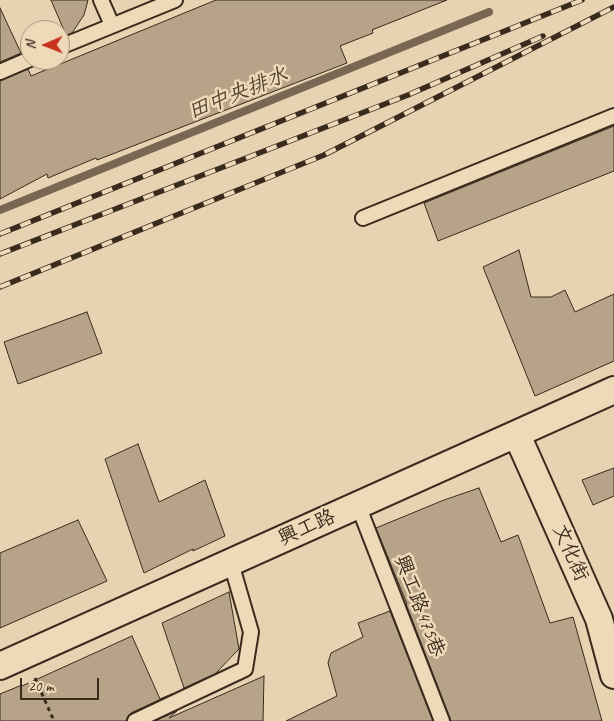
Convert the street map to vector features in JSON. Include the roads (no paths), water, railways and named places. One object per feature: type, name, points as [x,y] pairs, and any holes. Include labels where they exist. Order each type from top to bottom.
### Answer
[{"type":"street","name":"興工路","points":[[0,666],[614,390]]},
{"type":"street","name":"文化街","points":[[516,435],[599,619],[614,675]]},
{"type":"lane","points":[[100,0],[112,25]]},
{"type":"lane","points":[[70,43],[175,0]]},
{"type":"lane","points":[[0,72],[20,63]]},
{"type":"lane","points":[[364,218],[614,116]]},
{"type":"lane","name":"興工路475巷","points":[[358,505],[442,721]]},
{"type":"lane","points":[[135,721],[245,669],[252,632],[231,563]]},
{"type":"waterway","name":"田中央排水","points":[[0,210],[489,12]]},
{"type":"railway","points":[[0,234],[582,0]]},
{"type":"railway","points":[[0,287],[324,155],[614,7]]},
{"type":"railway","points":[[0,254],[408,95],[543,36]]}]
